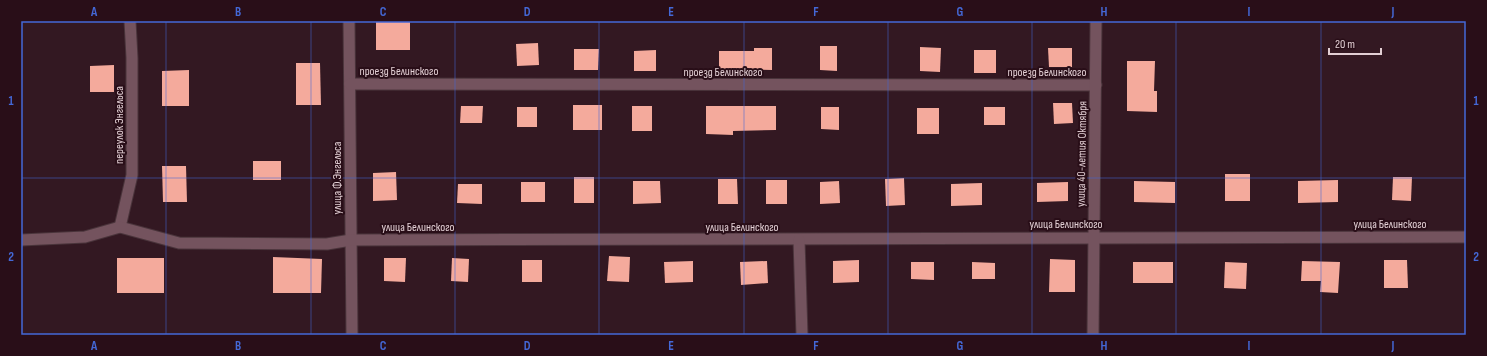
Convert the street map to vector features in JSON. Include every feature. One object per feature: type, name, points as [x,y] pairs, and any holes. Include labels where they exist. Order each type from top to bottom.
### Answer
[{"type":"street","name":"переулок Энгельса","points":[[120,227],[132,175],[132,58],[130,21]]},
{"type":"street","name":"улица Ф.Энгельса","points":[[349,21],[352,335]]},
{"type":"street","name":"улица 40-летия Октября","points":[[1093,335],[1096,21]]},
{"type":"street","name":"проезд Белинского","points":[[350,84],[1096,85]]},
{"type":"street","name":"улица Белинского","points":[[120,227],[179,242],[327,244],[351,240],[799,240],[1094,237],[1466,237]]},
{"type":"street","points":[[21,240],[85,238],[120,227]]},
{"type":"street","points":[[799,240],[802,335]]},
{"type":"building","points":[[376,21],[410,21],[410,50],[376,50]]},
{"type":"building","points":[[538,43],[539,65],[517,66],[516,44]]},
{"type":"building","points":[[820,46],[837,46],[837,71],[820,70]]},
{"type":"building","points":[[920,47],[941,48],[940,72],[920,71]]},
{"type":"building","points":[[754,48],[772,48],[772,70],[719,69],[719,51],[754,51]]},
{"type":"building","points":[[1048,48],[1072,48],[1072,67],[1049,67]]},
{"type":"building","points":[[574,49],[599,49],[598,70],[574,70]]},
{"type":"building","points":[[656,50],[656,71],[634,71],[634,51]]},
{"type":"building","points":[[974,50],[996,50],[996,73],[974,73]]},
{"type":"building","points":[[1127,61],[1155,61],[1154,91],[1157,91],[1157,112],[1127,111]]},
{"type":"building","points":[[296,63],[320,63],[321,105],[296,105]]},
{"type":"building","points":[[114,65],[114,92],[90,92],[90,66]]},
{"type":"building","points":[[189,70],[189,106],[162,106],[162,71]]},
{"type":"building","points":[[1053,103],[1072,103],[1073,123],[1054,124]]},
{"type":"building","points":[[573,105],[602,105],[602,130],[573,130]]},
{"type":"building","points":[[461,106],[483,106],[482,123],[460,123]]},
{"type":"building","points":[[632,106],[652,106],[652,131],[632,131]]},
{"type":"building","points":[[706,106],[776,106],[776,130],[733,131],[733,135],[706,134]]},
{"type":"building","points":[[517,107],[537,107],[537,127],[517,127]]},
{"type":"building","points":[[821,107],[839,107],[839,130],[821,129]]},
{"type":"building","points":[[984,107],[1005,107],[1005,125],[984,125]]},
{"type":"building","points":[[917,108],[939,108],[939,134],[917,134]]},
{"type":"building","points":[[253,161],[281,161],[281,180],[253,180]]},
{"type":"building","points":[[162,166],[186,166],[187,202],[163,202]]},
{"type":"building","points":[[396,172],[397,200],[373,201],[373,173]]},
{"type":"building","points":[[1225,174],[1250,174],[1250,201],[1225,201]]},
{"type":"building","points":[[574,177],[594,177],[594,203],[574,203]]},
{"type":"building","points":[[1393,177],[1412,177],[1411,201],[1392,200]]},
{"type":"building","points":[[904,178],[905,205],[886,206],[885,179]]},
{"type":"building","points":[[718,179],[737,179],[738,204],[718,204]]},
{"type":"building","points":[[766,180],[787,180],[787,204],[766,204]]},
{"type":"building","points":[[1338,180],[1338,202],[1298,203],[1298,181]]},
{"type":"building","points":[[633,181],[660,181],[661,203],[633,204]]},
{"type":"building","points":[[839,181],[840,203],[820,204],[820,182]]},
{"type":"building","points":[[1134,181],[1175,182],[1175,203],[1134,202]]},
{"type":"building","points":[[521,182],[545,182],[545,202],[521,202]]},
{"type":"building","points":[[1068,182],[1068,201],[1037,202],[1037,183]]},
{"type":"building","points":[[982,183],[982,205],[951,206],[951,184]]},
{"type":"building","points":[[458,184],[482,184],[482,204],[457,203]]},
{"type":"building","points":[[609,256],[630,257],[629,282],[607,281]]},
{"type":"building","points":[[273,257],[322,259],[321,293],[273,293]]},
{"type":"building","points":[[117,258],[164,258],[164,293],[117,293]]},
{"type":"building","points":[[384,258],[406,258],[405,282],[384,281]]},
{"type":"building","points":[[452,258],[469,259],[468,282],[451,281]]},
{"type":"building","points":[[1050,259],[1075,260],[1075,292],[1049,292]]},
{"type":"building","points":[[522,260],[542,260],[542,282],[522,282]]},
{"type":"building","points":[[859,260],[859,282],[833,283],[833,261]]},
{"type":"building","points":[[1384,260],[1407,260],[1408,288],[1384,288]]},
{"type":"building","points":[[693,261],[693,282],[665,283],[664,262]]},
{"type":"building","points":[[767,261],[768,283],[741,285],[740,262]]},
{"type":"building","points":[[1302,261],[1340,262],[1338,293],[1320,292],[1321,281],[1301,281]]},
{"type":"building","points":[[911,262],[934,262],[934,280],[911,279]]},
{"type":"building","points":[[972,262],[995,263],[995,279],[972,279]]},
{"type":"building","points":[[1133,262],[1173,262],[1173,283],[1133,283]]},
{"type":"building","points":[[1225,262],[1247,263],[1246,289],[1224,288]]}]
